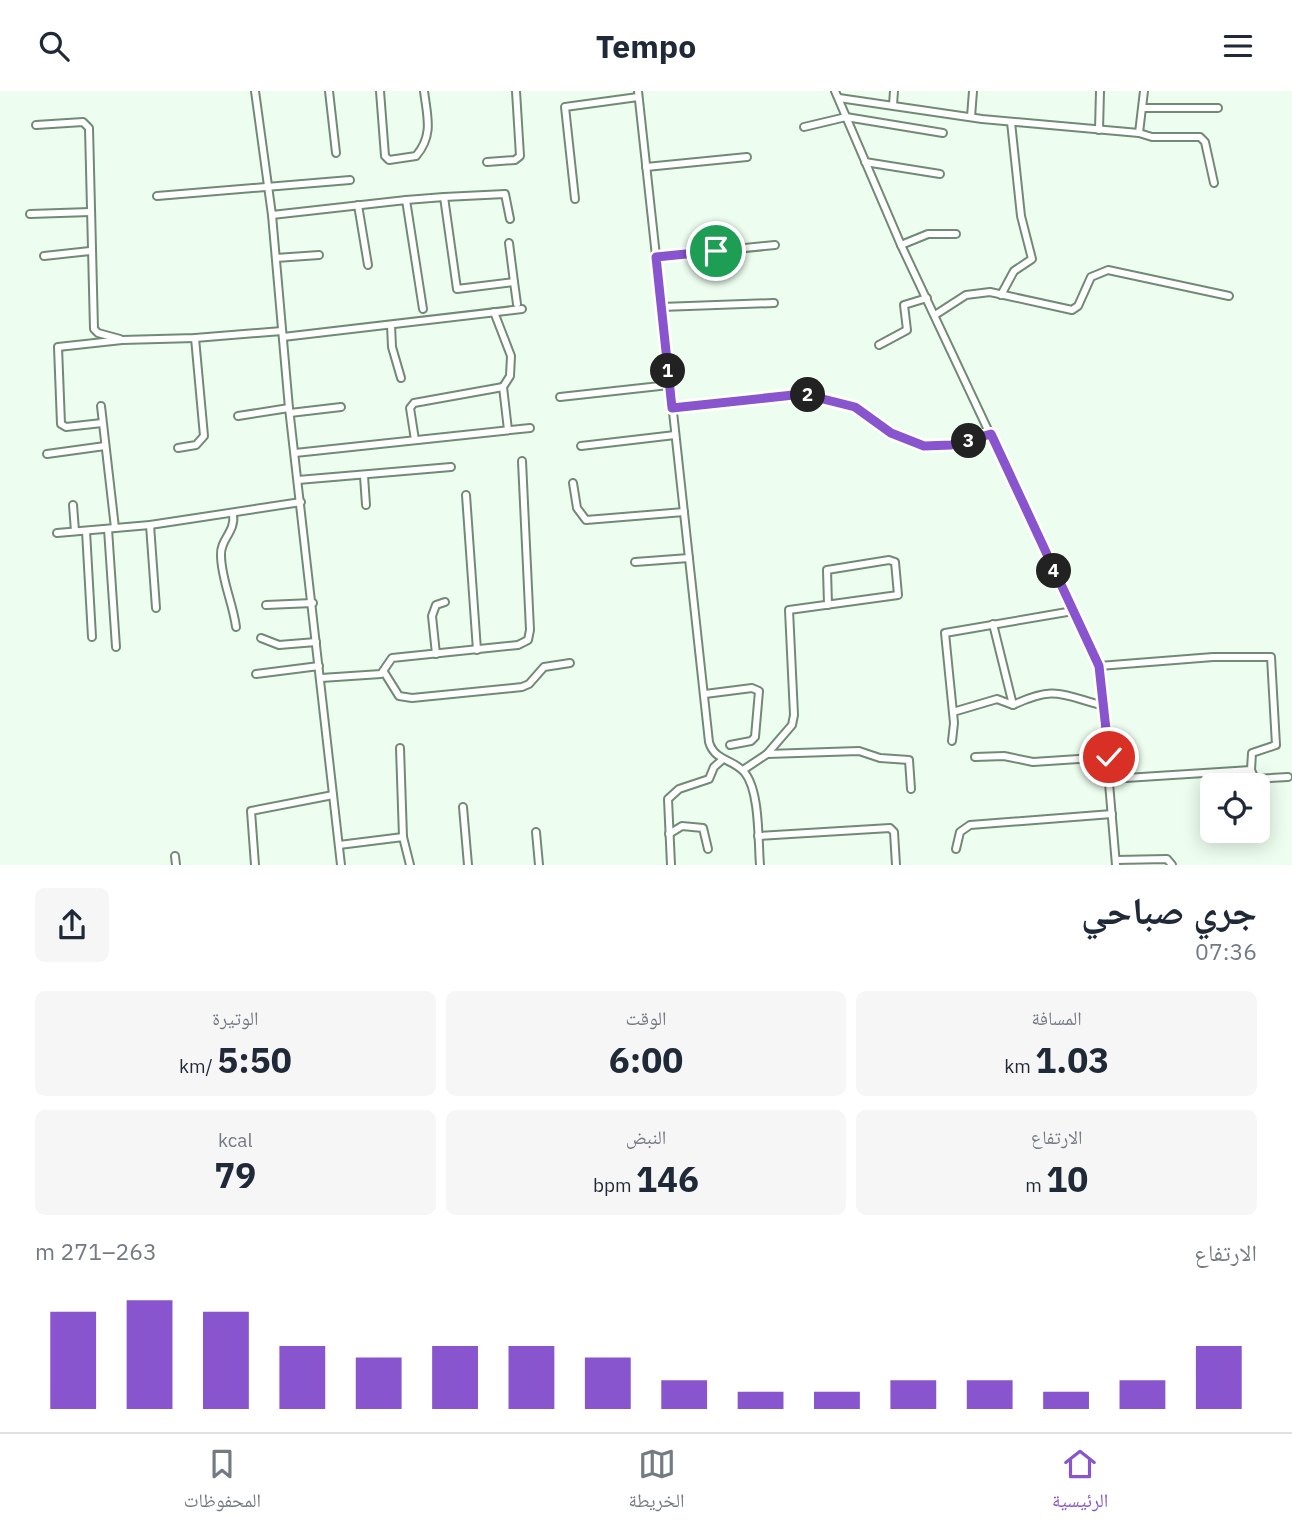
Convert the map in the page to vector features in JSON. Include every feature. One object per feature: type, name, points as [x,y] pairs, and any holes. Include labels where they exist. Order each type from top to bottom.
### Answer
[{"type":"street","points":[[255,91],[269,188],[290,410],[341,865]]},
{"type":"street","points":[[329,91],[336,153]]},
{"type":"street","points":[[380,91],[384,156],[389,160],[416,156],[427,142],[429,128],[424,91]]},
{"type":"street","points":[[487,162],[516,160],[520,156],[516,91]]},
{"type":"street","points":[[893,105],[894,91]]},
{"type":"street","points":[[971,117],[973,91]]},
{"type":"street","points":[[1099,130],[1100,91]]},
{"type":"street","points":[[1139,132],[1144,91]]},
{"type":"street","points":[[575,199],[565,107],[638,94],[710,746],[722,760],[743,770],[752,786],[760,865]]},
{"type":"street","points":[[837,94],[1011,122],[1139,132],[1152,137],[1200,137],[1205,142],[1214,184]]},
{"type":"street","points":[[837,94],[901,245],[1099,666],[1105,706],[1116,863],[1156,857],[1167,859],[1172,865]]},
{"type":"street","points":[[1143,108],[1218,108]]},
{"type":"street","points":[[804,127],[846,117],[943,133]]},
{"type":"street","points":[[1001,295],[1011,275],[1032,259],[1021,216],[1011,122]]},
{"type":"street","points":[[36,125],[87,124],[94,329],[122,340]]},
{"type":"street","points":[[646,167],[747,157]]},
{"type":"street","points":[[864,162],[940,174]]},
{"type":"street","points":[[157,195],[350,180]]},
{"type":"street","points":[[272,215],[441,195],[505,194],[510,219]]},
{"type":"street","points":[[444,197],[455,287],[459,290],[514,282]]},
{"type":"street","points":[[406,200],[424,309]]},
{"type":"street","points":[[358,205],[368,265]]},
{"type":"street","points":[[30,214],[89,212]]},
{"type":"street","points":[[901,245],[928,235],[956,234]]},
{"type":"street","points":[[102,423],[69,427],[61,424],[57,349],[65,345],[122,340],[283,334],[391,325],[494,312],[520,306],[509,243]]},
{"type":"street","points":[[656,257],[775,245]]},
{"type":"street","points":[[44,255],[90,251]]},
{"type":"street","points":[[276,258],[319,255]]},
{"type":"street","points":[[935,315],[966,295],[990,292],[1072,310],[1078,306],[1091,278],[1108,270],[1229,296]]},
{"type":"street","points":[[879,345],[907,330],[904,305],[927,298]]},
{"type":"street","points":[[661,307],[774,303]]},
{"type":"street","points":[[494,312],[512,356],[510,376],[503,387],[508,430]]},
{"type":"street","points":[[391,325],[392,347],[401,378]]},
{"type":"street","points":[[178,448],[196,445],[204,436],[195,338]]},
{"type":"street","points":[[560,397],[669,385]]},
{"type":"street","points":[[415,440],[411,408],[414,403],[503,387]]},
{"type":"street","points":[[672,408],[803,394],[855,407],[891,433],[924,446],[951,445],[991,434]]},
{"type":"street","points":[[101,406],[111,529],[116,647]]},
{"type":"street","points":[[239,417],[341,407]]},
{"type":"street","points":[[295,453],[530,428]]},
{"type":"street","points":[[581,446],[676,435]]},
{"type":"street","points":[[47,454],[105,446]]},
{"type":"street","points":[[384,672],[392,658],[524,643],[530,635],[522,461]]},
{"type":"street","points":[[298,480],[451,467]]},
{"type":"street","points":[[364,476],[366,505]]},
{"type":"street","points":[[573,484],[576,508],[586,520],[684,512]]},
{"type":"street","points":[[466,495],[477,650]]},
{"type":"street","points":[[57,533],[150,525],[301,502]]},
{"type":"street","points":[[72,505],[75,531]]},
{"type":"street","points":[[233,514],[234,527],[223,544],[220,556],[236,627]]},
{"type":"street","points":[[150,525],[156,608]]},
{"type":"street","points":[[86,531],[92,637]]},
{"type":"street","points":[[635,562],[689,558]]},
{"type":"street","points":[[743,770],[767,754],[782,739],[794,715],[789,610],[898,595],[895,562],[889,559],[827,570],[828,604]]},
{"type":"street","points":[[436,654],[432,612],[436,605],[445,602]]},
{"type":"street","points":[[266,605],[313,603]]},
{"type":"street","points":[[952,741],[953,712],[946,633],[1073,611]]},
{"type":"street","points":[[993,624],[1013,705]]},
{"type":"street","points":[[261,638],[279,645],[316,642]]},
{"type":"street","points":[[1099,666],[1213,657],[1271,657],[1276,745],[1252,753],[1251,769],[1255,779],[1288,777]]},
{"type":"street","points":[[384,672],[400,696],[412,698],[522,687],[533,680],[544,667],[570,663]]},
{"type":"street","points":[[256,674],[320,666]]},
{"type":"street","points":[[321,678],[384,672]]},
{"type":"street","points":[[997,699],[1007,685]]},
{"type":"street","points":[[705,694],[752,688],[759,691],[755,737],[751,741],[730,745]]},
{"type":"street","points":[[953,712],[997,699],[1013,705],[1032,695],[1058,693],[1105,706]]},
{"type":"street","points":[[400,748],[403,837],[410,865]]},
{"type":"street","points":[[767,754],[859,751],[880,758],[906,758],[911,762],[911,789]]},
{"type":"street","points":[[975,757],[1004,756],[1033,761],[1109,757]]},
{"type":"street","points":[[671,865],[667,804],[670,795],[709,779],[722,760]]},
{"type":"street","points":[[1110,779],[1251,769]]},
{"type":"street","points":[[255,865],[251,811],[333,795]]},
{"type":"street","points":[[463,807],[468,865]]},
{"type":"street","points":[[956,849],[960,832],[970,825],[1112,814]]},
{"type":"street","points":[[670,834],[682,826],[703,828],[708,849]]},
{"type":"street","points":[[758,836],[890,828],[894,832],[896,865]]},
{"type":"street","points":[[536,832],[539,865]]},
{"type":"street","points":[[339,845],[403,837]]},
{"type":"street","points":[[176,856],[176,865]]},
{"type":"route","points":[[716,251],[656,257],[672,408],[803,394],[855,407],[891,433],[924,446],[951,445],[991,434],[1099,666],[1109,757]]}]
